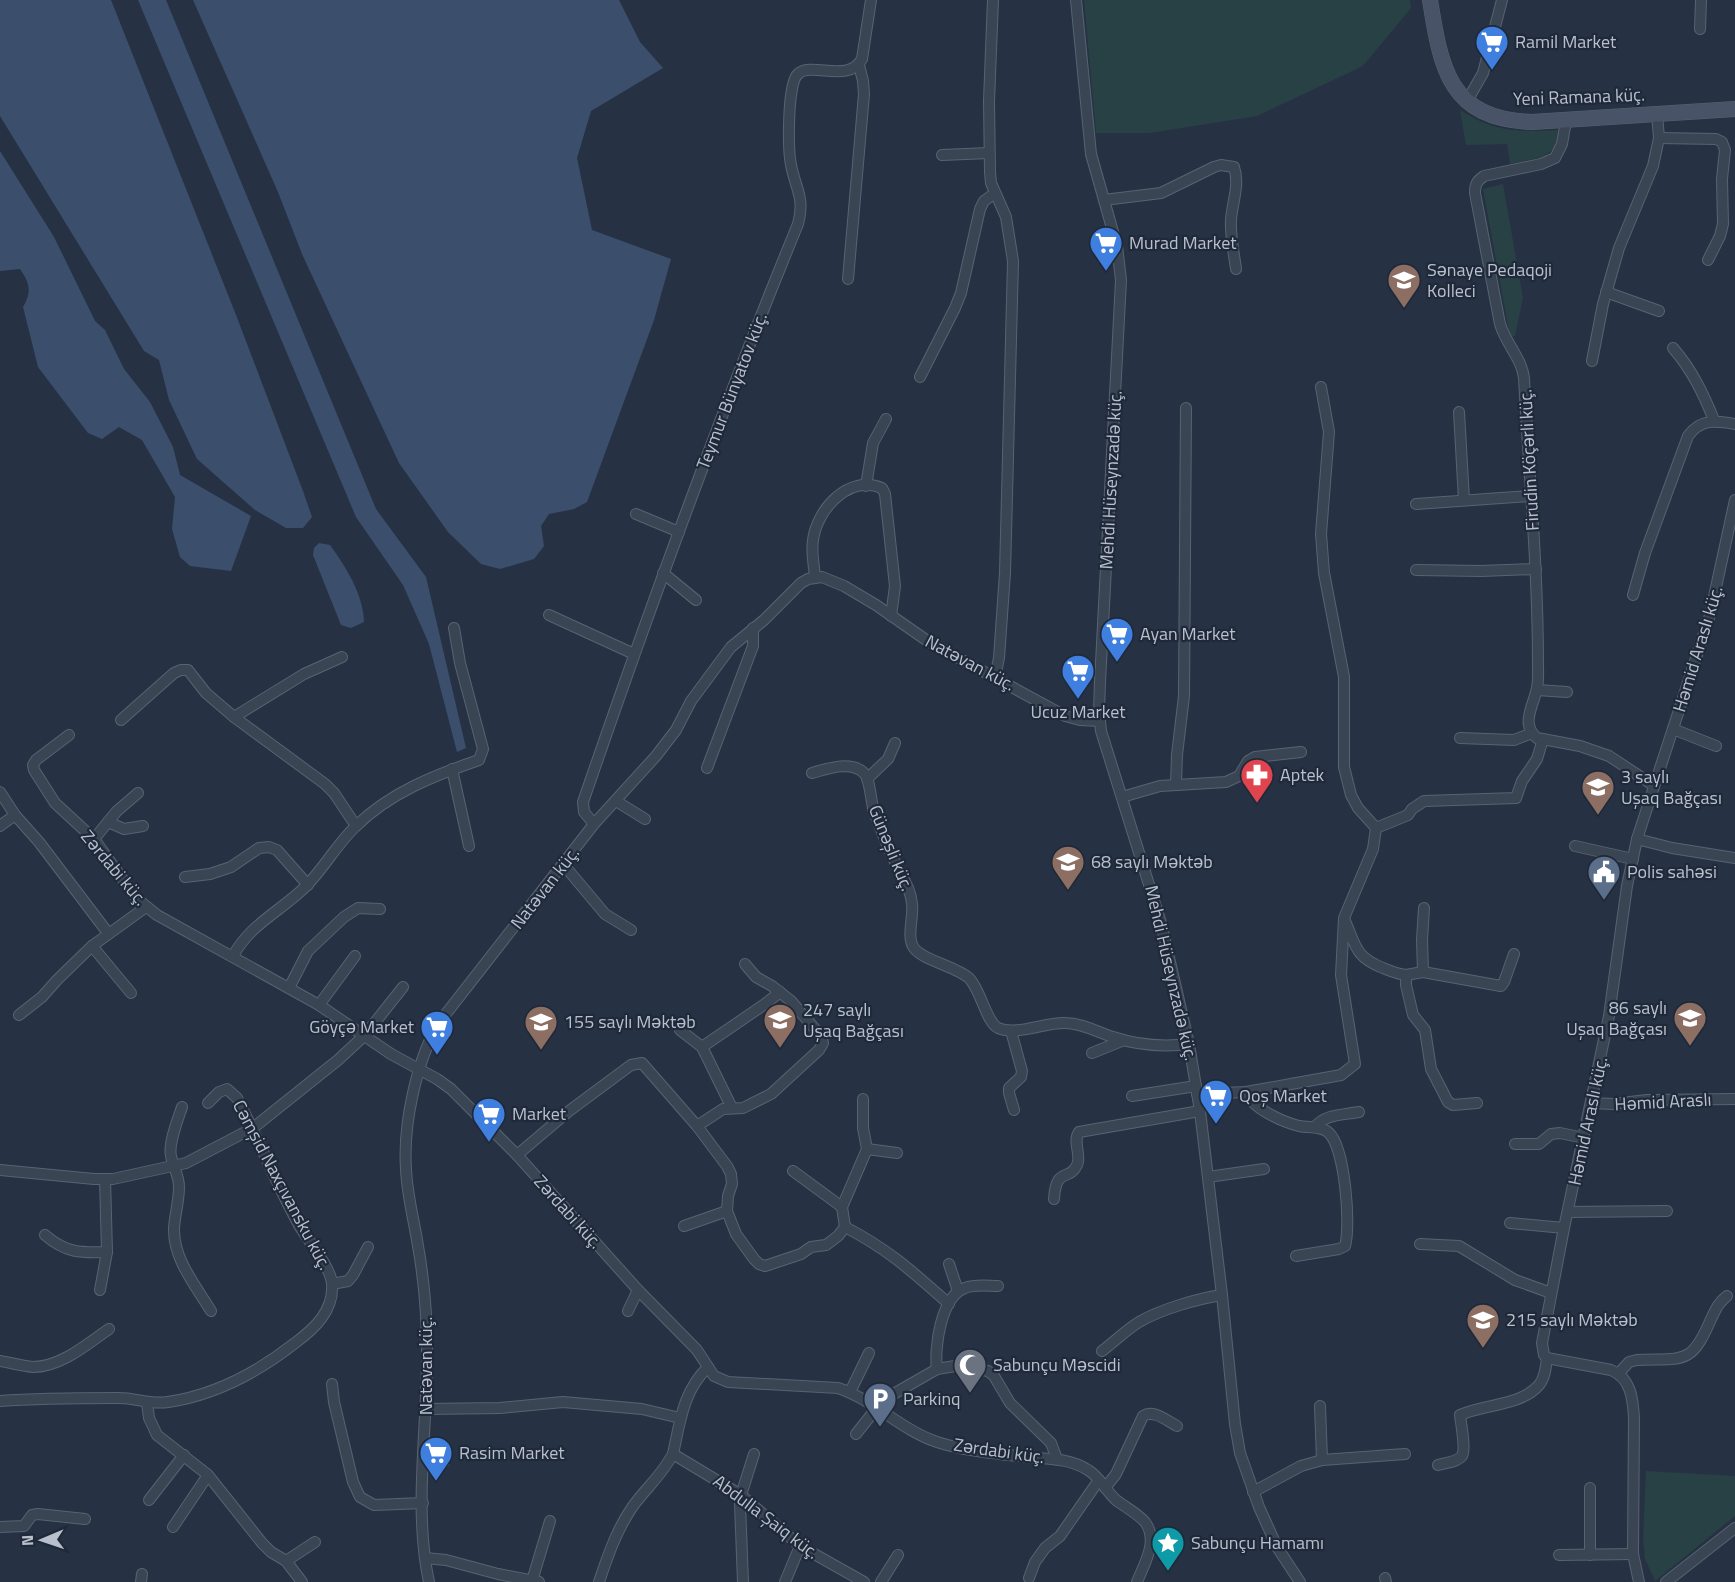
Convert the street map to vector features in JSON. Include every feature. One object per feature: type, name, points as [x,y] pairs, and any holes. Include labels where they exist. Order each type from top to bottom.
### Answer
[{"type":"street","points":[[848,279],[864,94],[859,65],[862,59],[871,0]]},
{"type":"street","points":[[993,0],[989,153],[992,183],[1006,217],[1013,261],[1005,573],[999,658],[995,677]]},
{"type":"street","name":"Mehdi Hüseynzadə küç.","points":[[1076,0],[1091,154],[1118,246],[1121,280],[1100,682],[1100,721],[1163,932],[1189,1044],[1208,1177],[1237,1441],[1244,1469],[1277,1547],[1300,1582]]},
{"type":"street","name":"Yeni Ramana küç.","points":[[1430,0],[1441,61],[1451,82],[1467,101],[1488,114],[1509,121],[1566,121],[1735,109]]},
{"type":"street","points":[[1467,101],[1483,73],[1502,0]]},
{"type":"street","points":[[1700,29],[1701,0]]},
{"type":"street","name":"Teymur Bünyatov küç.","points":[[594,824],[584,812],[584,802],[634,654],[723,411],[798,224],[802,204],[791,165],[790,150],[791,92],[794,80],[804,71],[844,71],[859,65]]},
{"type":"street","points":[[1592,361],[1606,292],[1619,248],[1653,166],[1659,138],[1657,114]]},
{"type":"street","name":"Firudin Köçərli küç.","points":[[1532,733],[1528,720],[1537,690],[1538,666],[1536,569],[1524,371],[1505,339],[1500,324],[1475,185],[1484,176],[1541,164],[1555,158],[1562,144],[1566,121]]},
{"type":"street","points":[[1659,138],[1716,139],[1722,142],[1725,150],[1722,179],[1723,224],[1720,236],[1708,260]]},
{"type":"street","points":[[942,155],[989,153]]},
{"type":"street","points":[[1104,200],[1161,193],[1214,167],[1221,165],[1234,168],[1236,186],[1231,227],[1236,269]]},
{"type":"street","points":[[920,377],[961,293],[980,209],[984,201],[995,193]]},
{"type":"street","points":[[1606,292],[1659,311]]},
{"type":"street","points":[[1673,348],[1691,371],[1714,420]]},
{"type":"street","points":[[1322,387],[1329,432],[1321,534],[1324,573],[1344,677],[1344,767],[1351,795],[1358,808],[1376,828]]},
{"type":"street","points":[[1176,784],[1184,696],[1186,408]]},
{"type":"street","points":[[1459,412],[1464,500]]},
{"type":"street","points":[[867,486],[873,443],[886,419]]},
{"type":"street","points":[[1633,595],[1645,553],[1688,436],[1693,429],[1714,420],[1735,424]]},
{"type":"street","points":[[815,577],[812,541],[824,509],[846,490],[879,486],[885,494],[895,586],[891,616]]},
{"type":"street","points":[[1416,504],[1531,496]]},
{"type":"street","name":"Həmid Araslı küç.","points":[[1547,1358],[1544,1355],[1542,1342],[1610,1016],[1627,886],[1637,839],[1653,785],[1694,670],[1710,615],[1735,500]]},
{"type":"street","points":[[636,514],[679,532]]},
{"type":"street","points":[[1416,570],[1536,569]]},
{"type":"street","points":[[663,573],[696,600]]},
{"type":"street","name":"Natəvan küç.","points":[[429,1582],[425,1558],[423,1503],[427,1352],[425,1289],[408,1196],[405,1166],[411,1104],[425,1049],[438,1024],[594,824],[656,756],[676,730],[691,701],[731,647],[801,583],[815,577],[829,579],[849,589],[928,642],[1065,716],[1080,720],[1100,721]]},
{"type":"street","points":[[549,615],[634,654]]},
{"type":"street","points":[[233,956],[248,934],[284,907],[308,885],[356,826],[385,803],[413,786],[479,760],[483,749],[460,663],[454,628]]},
{"type":"street","points":[[707,768],[753,646],[753,628]]},
{"type":"street","points":[[234,717],[304,674],[342,657]]},
{"type":"street","points":[[121,720],[174,673],[188,670],[206,693],[234,717],[325,784],[334,793],[356,826]]},
{"type":"street","points":[[1537,690],[1567,692]]},
{"type":"street","points":[[1672,729],[1716,746]]},
{"type":"street","points":[[1460,738],[1514,740],[1532,733],[1543,739],[1580,746],[1609,756],[1653,785]]},
{"type":"street","name":"Zərdabi küç.","points":[[69,735],[36,760],[33,765],[55,803],[94,839],[129,888],[146,907],[319,1005],[391,1054],[419,1068],[451,1089],[518,1155],[638,1290],[697,1350],[714,1376],[728,1382],[821,1386],[850,1392],[920,1435],[938,1443],[1023,1457],[1057,1459],[1079,1465],[1089,1470],[1117,1501],[1145,1522],[1149,1531],[1150,1551],[1137,1582]]},
{"type":"street","points":[[1376,828],[1408,815],[1412,808],[1424,801],[1516,798],[1522,781],[1537,759],[1543,739]]},
{"type":"street","points":[[812,773],[845,767],[863,772],[867,779],[888,759],[895,743]]},
{"type":"street","points":[[1122,797],[1160,786],[1226,782],[1239,776],[1248,761],[1255,757],[1301,752]]},
{"type":"street","points":[[452,769],[469,846]]},
{"type":"street","name":"Günəşli küç.","points":[[867,779],[872,807],[888,848],[911,894],[910,937],[912,947],[919,953],[959,971],[970,979],[979,991],[994,1026],[1011,1031]]},
{"type":"street","points":[[0,792],[15,815],[39,842],[108,933]]},
{"type":"street","points":[[94,839],[138,793]]},
{"type":"street","points":[[616,801],[645,819]]},
{"type":"street","points":[[0,826],[15,815]]},
{"type":"street","points":[[108,822],[124,829],[143,826]]},
{"type":"street","points":[[1132,1096],[1197,1090],[1246,1092],[1341,1075],[1355,1064],[1341,975],[1344,918],[1373,849],[1376,828]]},
{"type":"street","points":[[1637,839],[1672,848],[1735,858]]},
{"type":"street","points":[[1575,846],[1633,859]]},
{"type":"street","points":[[185,877],[210,874],[231,867],[259,848],[269,847],[277,850],[308,885]]},
{"type":"street","points":[[563,864],[605,914],[631,930]]},
{"type":"street","points":[[19,1015],[42,997],[92,946],[146,907]]},
{"type":"street","points":[[289,988],[308,951],[344,917],[358,908],[380,909]]},
{"type":"street","points":[[1424,908],[1422,940],[1424,972]]},
{"type":"street","points":[[1344,918],[1364,960],[1399,974],[1424,972],[1501,986],[1514,954]]},
{"type":"street","points":[[92,946],[130,993]]},
{"type":"street","points":[[319,1005],[355,956]]},
{"type":"street","points":[[697,1126],[723,1109],[743,1108],[771,1094],[819,1050],[823,1043],[822,1036],[780,992],[756,977],[745,964]]},
{"type":"street","points":[[1406,975],[1406,986],[1413,1015],[1425,1030],[1431,1069],[1448,1102],[1453,1105],[1477,1103]]},
{"type":"street","points":[[0,1170],[105,1179],[135,1175],[186,1163],[253,1128],[338,1060],[365,1035],[403,987]]},
{"type":"street","points":[[702,1047],[780,992]]},
{"type":"street","points":[[1014,1110],[1009,1088],[1021,1077],[1022,1071],[1011,1031],[1067,1023],[1080,1024],[1124,1040],[1161,1046],[1189,1044]]},
{"type":"street","points":[[680,1030],[702,1047],[732,1108]]},
{"type":"street","points":[[1092,1053],[1124,1040]]},
{"type":"street","points":[[518,1155],[569,1111],[631,1065],[637,1063],[647,1067],[697,1126],[731,1174],[732,1184],[727,1211],[735,1234],[754,1259],[765,1266],[801,1254],[812,1247],[826,1245],[845,1227],[842,1207],[867,1149],[863,1128],[863,1099]]},
{"type":"street","name":"Cəmşid Naxçıvansku küç.","points":[[0,1401],[119,1398],[147,1403],[168,1402],[218,1389],[263,1366],[311,1331],[327,1311],[332,1296],[330,1275],[299,1225],[237,1098],[226,1089],[208,1102]]},
{"type":"street","points":[[1246,1092],[1253,1104],[1288,1123],[1323,1129],[1333,1139],[1343,1170],[1345,1246],[1296,1256]]},
{"type":"street","name":"Həmid Araslı","points":[[1592,1103],[1612,1104],[1647,1100],[1735,1100]]},
{"type":"street","points":[[182,1107],[171,1147],[179,1187],[174,1230],[175,1244],[179,1259],[211,1311]]},
{"type":"street","points":[[1054,1199],[1055,1185],[1059,1179],[1076,1168],[1078,1162],[1076,1136],[1079,1132],[1200,1111]]},
{"type":"street","points":[[1315,1128],[1319,1121],[1327,1118],[1359,1112]]},
{"type":"street","points":[[1515,1144],[1539,1144],[1551,1134],[1560,1133],[1584,1138]]},
{"type":"street","points":[[867,1149],[897,1153]]},
{"type":"street","points":[[1208,1177],[1264,1169]]},
{"type":"street","points":[[793,1171],[842,1207]]},
{"type":"street","points":[[100,1290],[107,1252],[105,1179]]},
{"type":"street","points":[[684,1226],[727,1211]]},
{"type":"street","points":[[1568,1212],[1667,1211]]},
{"type":"street","points":[[1510,1223],[1564,1228]]},
{"type":"street","points":[[845,1227],[904,1263],[949,1304]]},
{"type":"street","points":[[45,1235],[67,1250],[79,1253],[107,1252]]},
{"type":"street","points":[[1420,1244],[1459,1246],[1515,1280],[1551,1293]]},
{"type":"street","points":[[332,1284],[348,1281],[368,1247]]},
{"type":"street","points":[[949,1264],[958,1291]]},
{"type":"street","points":[[937,1370],[935,1350],[937,1339],[949,1304],[958,1291],[975,1286],[998,1286]]},
{"type":"street","points":[[628,1311],[638,1290]]},
{"type":"street","points":[[1102,1351],[1145,1319],[1192,1301],[1222,1294]]},
{"type":"street","points":[[1619,1373],[1629,1362],[1637,1360],[1687,1357],[1694,1352],[1717,1306],[1727,1296]]},
{"type":"street","points":[[0,1361],[32,1367],[51,1364],[65,1358],[109,1329]]},
{"type":"street","points":[[850,1392],[869,1353]]},
{"type":"street","points":[[1438,1465],[1462,1456],[1464,1449],[1460,1415],[1531,1392],[1540,1384],[1547,1358],[1602,1367],[1619,1373],[1630,1388],[1634,1401],[1633,1554],[1639,1582]]},
{"type":"street","points":[[856,1434],[876,1408],[892,1395],[937,1370],[955,1366],[988,1371],[994,1376],[1010,1402],[1051,1443],[1057,1459]]},
{"type":"street","points":[[599,1582],[624,1519],[662,1474],[673,1454],[680,1418],[693,1384],[708,1367]]},
{"type":"street","points":[[332,1383],[334,1402],[353,1482],[360,1497],[374,1504],[423,1503]]},
{"type":"street","points":[[147,1403],[148,1418],[157,1435],[208,1475],[262,1543],[286,1561],[302,1582]]},
{"type":"street","points":[[426,1409],[500,1408],[572,1403],[642,1409],[680,1418]]},
{"type":"street","points":[[1320,1406],[1322,1460]]},
{"type":"street","points":[[1029,1578],[1035,1562],[1045,1548],[1060,1536],[1102,1484],[1116,1474],[1143,1416],[1148,1413],[1153,1414],[1177,1426]]},
{"type":"street","name":"Abdulla Şaiq küç.","points":[[673,1454],[741,1495],[800,1546],[864,1582]]},
{"type":"street","points":[[743,1582],[741,1495],[754,1454]]},
{"type":"street","points":[[1253,1492],[1301,1467],[1322,1460],[1405,1454]]},
{"type":"street","points":[[149,1500],[184,1455]]},
{"type":"street","points":[[424,1460],[444,1462]]},
{"type":"street","points":[[173,1527],[208,1475]]},
{"type":"street","points":[[1590,1488],[1590,1555]]},
{"type":"street","points":[[0,1527],[24,1526],[32,1515],[38,1514],[86,1519]]},
{"type":"street","points":[[425,1558],[446,1560],[535,1581],[550,1521]]},
{"type":"street","points":[[1666,1582],[1735,1528]]},
{"type":"street","points":[[286,1561],[315,1542]]},
{"type":"street","points":[[785,1582],[800,1546]]},
{"type":"street","points":[[1559,1555],[1633,1554]]},
{"type":"street","points":[[881,1582],[898,1555]]},
{"type":"green space","points":[[1084,0],[1410,0],[1411,8],[1363,66],[1257,116],[1150,133],[1096,133]]},
{"type":"green space","points":[[1460,110],[1496,127],[1519,131],[1558,130],[1557,140],[1554,147],[1543,156],[1510,164],[1507,144],[1466,145]]},
{"type":"green space","points":[[1503,184],[1523,298],[1515,336],[1510,337],[1483,189]]},
{"type":"green space","points":[[1646,1471],[1735,1476],[1735,1516],[1655,1581],[1645,1559],[1643,1540]]},
{"type":"water","points":[[0,0],[111,0],[303,491],[312,517],[303,528],[286,528],[255,510],[197,459],[169,400],[159,360],[144,351],[0,116]]},
{"type":"water","points":[[138,0],[166,0],[376,509],[426,577],[466,748],[457,752],[429,644],[403,585],[356,517]]},
{"type":"water","points":[[193,0],[619,0],[640,42],[663,68],[591,111],[577,158],[592,230],[671,259],[654,320],[587,502],[574,509],[549,514],[541,526],[544,546],[534,559],[500,569],[481,564],[448,532],[399,463],[302,254],[278,192]]},
{"type":"water","points":[[0,151],[54,237],[95,321],[105,330],[124,369],[150,402],[173,447],[180,475],[251,516],[231,571],[190,566],[180,557],[172,529],[175,497],[142,440],[119,427],[102,439],[88,433],[38,367],[23,307],[29,292],[26,279],[20,269],[0,271]]},
{"type":"water","points":[[319,543],[330,545],[348,572],[361,601],[364,622],[351,628],[341,625],[313,555],[314,548]]},
{"type":"place","name":"Ramil Market","points":[[1492,71]]},
{"type":"place","name":"Murad Market","points":[[1106,272]]},
{"type":"place","name":"Sənaye Pedaqoji Kolleci","points":[[1404,309]]},
{"type":"place","name":"Ayan Market","points":[[1117,663]]},
{"type":"place","name":"Ucuz Market","points":[[1078,700]]},
{"type":"place","name":"Aptek","points":[[1257,804]]},
{"type":"place","name":"3 saylı Uşaq Bağçası","points":[[1598,816]]},
{"type":"place","name":"68 saylı Məktəb","points":[[1068,891]]},
{"type":"place","name":"Polis sahəsi","points":[[1604,901]]},
{"type":"place","name":"86 saylı Uşaq Bağçası","points":[[1690,1047]]},
{"type":"place","name":"247 saylı Uşaq Bağçası","points":[[780,1049]]},
{"type":"place","name":"155 saylı Məktəb","points":[[541,1051]]},
{"type":"place","name":"Göyçə Market","points":[[437,1056]]},
{"type":"place","name":"Qoş Market","points":[[1216,1125]]},
{"type":"place","name":"Market","points":[[489,1143]]},
{"type":"place","name":"215 saylı Məktəb","points":[[1483,1349]]},
{"type":"place","name":"Sabunçu Məscidi","points":[[970,1394]]},
{"type":"place","name":"Parkinq","points":[[880,1428]]},
{"type":"place","name":"Rasim Market","points":[[436,1482]]},
{"type":"place","name":"Sabunçu Hamamı","points":[[1168,1572]]}]
